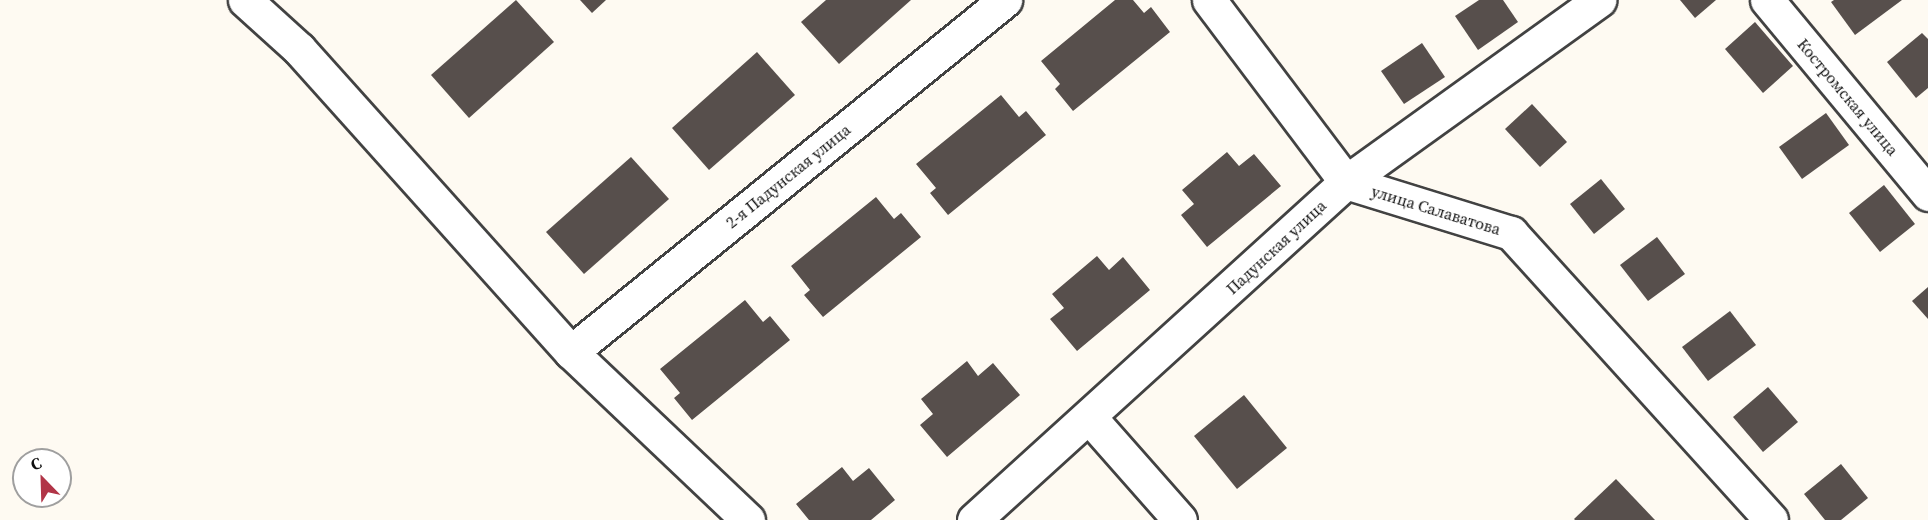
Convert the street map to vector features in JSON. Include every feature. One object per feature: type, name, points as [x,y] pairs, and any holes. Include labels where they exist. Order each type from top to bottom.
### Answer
[{"type":"street","points":[[246,0],[299,49],[571,352],[748,520]]},
{"type":"street","name":"2-я Падунская улица","points":[[571,352],[1005,0]]},
{"type":"street","points":[[1209,0],[1347,182]]},
{"type":"street","name":"Падунская улица","points":[[975,520],[1090,418],[1347,182],[1599,0]]},
{"type":"street","name":"Костромская улица","points":[[1767,0],[1928,194]]},
{"type":"street","name":"улица Салаватова","points":[[1347,182],[1511,232],[1772,520]]},
{"type":"street","points":[[1090,418],[1180,520]]},
{"type":"building","points":[[516,0],[554,42],[469,118],[431,75]]},
{"type":"building","points":[[580,0],[606,0],[592,13]]},
{"type":"building","points":[[826,0],[911,0],[839,64],[801,22]]},
{"type":"building","points":[[1115,0],[1133,0],[1144,13],[1151,7],[1170,32],[1073,111],[1055,89],[1060,84],[1041,61]]},
{"type":"building","points":[[1479,0],[1503,0],[1518,22],[1478,50],[1455,16]]},
{"type":"building","points":[[1680,0],[1716,0],[1695,18]]},
{"type":"building","points":[[1834,0],[1902,0],[1855,35],[1831,2]]},
{"type":"building","points":[[1755,22],[1793,66],[1763,93],[1725,49]]},
{"type":"building","points":[[1922,33],[1928,39],[1928,88],[1916,98],[1887,62]]},
{"type":"building","points":[[1422,43],[1445,77],[1404,104],[1381,71]]},
{"type":"building","points":[[757,52],[795,95],[709,170],[672,128]]},
{"type":"building","points":[[1001,95],[1019,117],[1026,111],[1046,135],[948,215],[930,193],[936,188],[916,164]]},
{"type":"building","points":[[1532,104],[1567,142],[1540,167],[1505,129]]},
{"type":"building","points":[[1826,113],[1849,145],[1802,179],[1779,147]]},
{"type":"building","points":[[1227,152],[1239,166],[1254,154],[1281,186],[1207,247],[1181,215],[1194,204],[1182,190]]},
{"type":"building","points":[[631,157],[669,199],[584,274],[546,232]]},
{"type":"building","points":[[1601,179],[1625,209],[1594,234],[1570,204]]},
{"type":"building","points":[[1884,185],[1915,224],[1880,252],[1849,213]]},
{"type":"building","points":[[876,197],[894,219],[901,213],[921,237],[823,317],[804,295],[810,290],[791,266]]},
{"type":"building","points":[[1657,237],[1685,274],[1648,301],[1620,265]]},
{"type":"building","points":[[1097,256],[1109,270],[1123,257],[1150,290],[1077,351],[1050,319],[1064,308],[1052,294]]},
{"type":"building","points":[[1928,287],[1928,319],[1912,301]]},
{"type":"building","points":[[745,300],[763,322],[770,316],[790,340],[692,420],[674,398],[680,393],[660,369]]},
{"type":"building","points":[[1730,311],[1756,345],[1708,381],[1682,347]]},
{"type":"building","points":[[967,361],[978,376],[993,363],[1020,395],[947,457],[920,425],[933,414],[921,399]]},
{"type":"building","points":[[1768,387],[1798,422],[1763,452],[1733,417]]},
{"type":"building","points":[[1244,395],[1287,448],[1237,489],[1194,436]]},
{"type":"building","points":[[1841,464],[1868,498],[1841,520],[1825,520],[1804,494]]},
{"type":"building","points":[[842,467],[853,481],[869,468],[895,500],[871,520],[809,520],[796,504]]},
{"type":"building","points":[[1616,479],[1655,520],[1574,519]]}]
